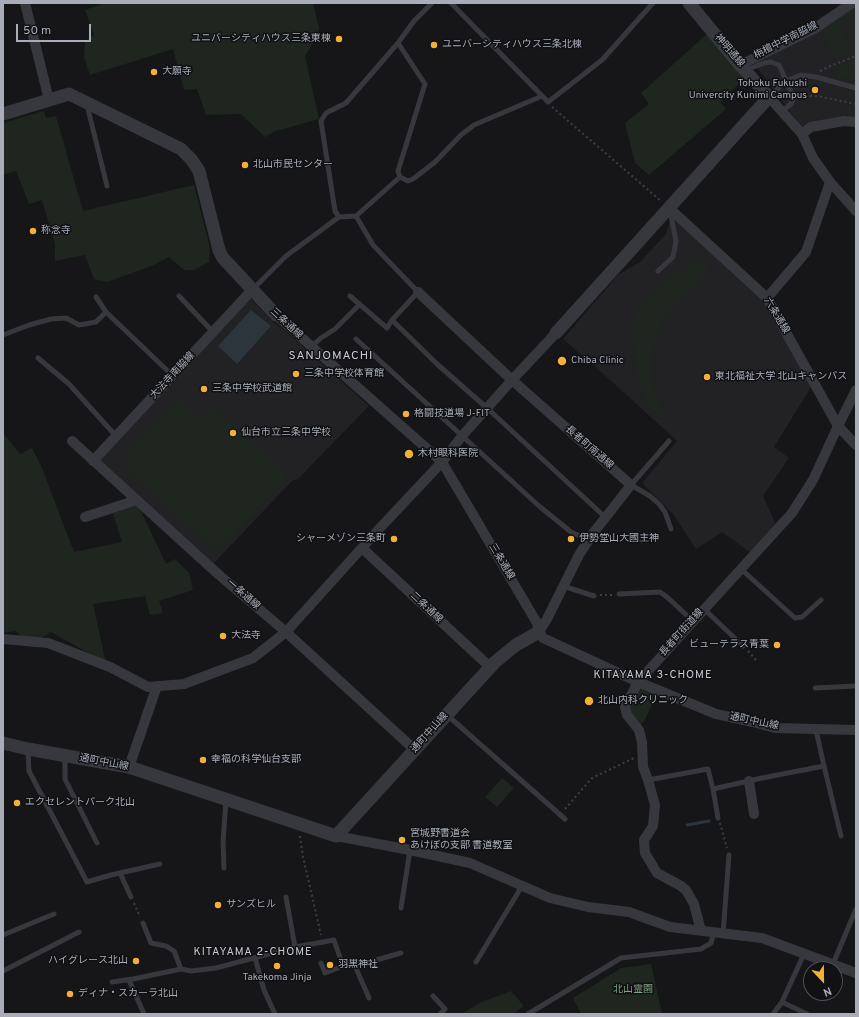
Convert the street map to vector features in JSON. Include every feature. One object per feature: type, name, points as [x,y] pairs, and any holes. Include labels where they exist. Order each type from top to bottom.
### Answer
[{"type":"street","points":[[25,3],[49,100]]},
{"type":"street","name":"神明通線","points":[[689,3],[743,68],[802,134],[813,158],[830,182],[856,211]]},
{"type":"street","name":"栴檀中学南脇線","points":[[743,68],[814,29],[852,3]]},
{"type":"street","name":"三条通線","points":[[3,114],[69,94],[181,149],[192,158],[199,171],[219,250],[228,264],[276,316],[442,462],[537,623],[539,632]]},
{"type":"street","points":[[3,639],[48,643],[110,667],[148,686],[184,684],[253,658],[286,632],[442,462],[462,436],[512,380],[769,97]]},
{"type":"street","points":[[802,134],[811,127],[844,121],[856,122]]},
{"type":"street","points":[[767,298],[806,252],[830,182]]},
{"type":"street","name":"六条通線","points":[[669,208],[767,298],[838,426],[856,445]]},
{"type":"street","name":"大法寺南脇線","points":[[93,461],[252,290]]},
{"type":"street","name":"長者町南通線","points":[[418,292],[512,380],[631,485]]},
{"type":"street","name":"長者町街道線","points":[[701,931],[694,904],[686,890],[682,886],[662,877],[657,873],[645,852],[644,840],[653,826],[655,805],[648,780],[642,767],[642,742],[639,730],[627,714],[625,707],[638,682],[792,513],[814,480],[856,390]]},
{"type":"street","name":"一条通線","points":[[72,441],[286,632],[415,750]]},
{"type":"street","points":[[539,632],[578,555],[631,485]]},
{"type":"street","points":[[85,517],[137,500]]},
{"type":"street","name":"二条通線","points":[[362,548],[490,667]]},
{"type":"street","name":"通町中山線","points":[[3,743],[129,768],[336,836],[490,667],[516,645],[539,632],[543,638],[638,682],[716,714],[775,728],[856,730]]},
{"type":"street","points":[[129,768],[157,686]]},
{"type":"street","points":[[749,781],[754,814]]},
{"type":"street","points":[[336,836],[470,863],[550,898],[588,907],[629,912],[670,927],[762,938],[824,961]]},
{"type":"street","points":[[843,968],[856,973]]},
{"type":"lane","points":[[339,217],[335,211],[321,122],[326,113],[346,103],[398,43],[414,21],[432,3]]},
{"type":"lane","points":[[451,3],[548,102],[602,60],[653,3]]},
{"type":"lane","points":[[398,43],[425,84],[398,172],[400,177],[408,181],[430,167],[461,135],[474,125],[542,96]]},
{"type":"lane","points":[[743,68],[764,63],[776,63],[779,65],[793,96],[791,104],[782,111]]},
{"type":"lane","points":[[769,97],[786,81],[801,76],[807,76],[856,88]]},
{"type":"lane","points":[[87,103],[108,186]]},
{"type":"lane","points":[[252,290],[286,256],[339,217],[356,216],[400,177]]},
{"type":"lane","points":[[658,271],[673,257],[676,241],[669,208]]},
{"type":"lane","points":[[350,296],[387,328],[392,320],[418,292],[374,246],[356,216]]},
{"type":"lane","points":[[179,296],[213,332]]},
{"type":"lane","points":[[96,297],[106,312],[173,376]]},
{"type":"lane","points":[[311,347],[335,329],[359,305]]},
{"type":"lane","points":[[3,335],[29,325],[51,319],[66,318],[79,326],[96,322],[106,312]]},
{"type":"lane","points":[[392,320],[437,364],[606,517]]},
{"type":"lane","points":[[356,339],[560,524],[571,532],[589,540]]},
{"type":"lane","points":[[38,358],[69,384],[116,436]]},
{"type":"lane","points":[[669,441],[631,485],[650,496],[659,504],[665,512],[671,529]]},
{"type":"lane","points":[[741,569],[795,618],[802,617],[821,600]]},
{"type":"lane","points":[[563,586],[594,596]]},
{"type":"lane","points":[[619,594],[660,592],[667,596],[693,621]]},
{"type":"lane","points":[[704,609],[743,646]]},
{"type":"lane","points":[[814,688],[856,686]]},
{"type":"lane","points":[[447,715],[565,819]]},
{"type":"lane","points":[[816,730],[841,836]]},
{"type":"lane","points":[[28,749],[29,771],[87,882],[160,864]]},
{"type":"lane","points":[[65,755],[65,779],[97,843]]},
{"type":"lane","points":[[713,789],[824,766]]},
{"type":"lane","points":[[648,780],[708,769],[718,818]]},
{"type":"lane","points":[[224,868],[223,842],[226,799]]},
{"type":"lane","points":[[401,908],[410,850]]},
{"type":"lane","points":[[528,1014],[621,958],[701,949],[711,943],[718,933],[729,855]]},
{"type":"lane","points":[[120,873],[131,897]]},
{"type":"lane","points":[[476,962],[522,886]]},
{"type":"lane","points":[[286,897],[295,947]]},
{"type":"lane","points":[[834,961],[856,909]]},
{"type":"lane","points":[[3,935],[54,914]]},
{"type":"lane","points":[[143,923],[151,943],[166,946],[174,951],[181,969]]},
{"type":"lane","points":[[3,971],[79,932]]},
{"type":"lane","points":[[112,982],[181,969],[191,970],[216,968],[295,947],[334,940],[344,966]]},
{"type":"lane","points":[[321,963],[325,973],[344,966],[355,966],[401,953]]},
{"type":"lane","points":[[773,1014],[782,1002],[804,954]]},
{"type":"lane","points":[[255,958],[264,990],[274,1014]]},
{"type":"lane","points":[[355,966],[370,998]]},
{"type":"lane","points":[[129,980],[144,1014]]},
{"type":"lane","points":[[433,996],[445,1009],[440,1014]]},
{"type":"lane","points":[[782,1002],[807,1014]]},
{"type":"path","points":[[830,66],[856,56]]},
{"type":"path","points":[[793,96],[817,96],[856,104]]},
{"type":"path","points":[[548,102],[669,208]]},
{"type":"path","points":[[594,596],[619,594]]},
{"type":"path","points":[[743,646],[756,660]]},
{"type":"path","points":[[560,814],[592,778],[642,754]]},
{"type":"path","points":[[718,818],[729,855]]},
{"type":"path","points":[[303,825],[300,834],[303,857],[322,942]]},
{"type":"path","points":[[131,897],[143,923]]},
{"type":"shaded area","name":"Tohoku Fukushi Univercity Kunimi Campus","points":[[856,4],[856,120],[801,127],[753,62]]},
{"type":"shaded area","name":"東北福祉大学 北山キャンパス","points":[[674,219],[764,300],[811,387],[774,447],[789,458],[763,496],[776,525],[751,553],[722,532],[696,549],[673,514],[644,485],[643,482],[677,441],[563,339],[618,275],[640,262],[666,234],[670,221]]},
{"type":"shaded area","name":"仙台市立三条中学校","points":[[249,297],[274,323],[283,329],[369,406],[298,479],[293,480],[214,563],[98,459]]},
{"type":"shaded area","points":[[251,310],[271,326],[237,364],[218,346]]},
{"type":"green space","points":[[105,3],[313,3],[319,28],[317,37],[305,56],[319,119],[276,131],[265,137],[241,114],[206,115],[197,89],[184,90],[173,49],[90,75],[84,57],[85,42],[94,35],[85,10]]},
{"type":"green space","points":[[856,6],[856,14],[842,21],[841,24],[842,32],[847,41],[853,47],[853,50],[843,55],[834,55],[828,44],[823,29]]},
{"type":"green space","points":[[708,33],[746,77],[720,102],[726,109],[649,175],[635,163],[625,123],[649,104],[641,93]]},
{"type":"green space","points":[[856,60],[856,82],[839,76],[835,72],[836,67]]},
{"type":"green space","points":[[44,111],[46,118],[56,116],[83,211],[194,185],[210,248],[209,262],[194,270],[184,270],[169,257],[154,265],[107,282],[94,279],[85,255],[55,261],[55,244],[42,200],[29,204],[16,171],[3,175],[3,123]]},
{"type":"green space","points":[[694,261],[702,262],[707,265],[709,269],[692,291],[674,305],[663,322],[655,340],[652,353],[651,374],[665,416],[663,418],[657,416],[650,408],[643,395],[636,368],[631,324],[640,307],[664,283]]},
{"type":"green space","points":[[177,400],[199,421],[214,407],[288,477],[217,552],[126,469],[129,447]]},
{"type":"green space","points":[[3,433],[20,454],[32,448],[42,468],[74,552],[122,542],[113,513],[138,505],[166,564],[175,559],[189,573],[193,590],[159,601],[163,613],[150,615],[145,596],[93,604],[106,663],[51,632],[39,639],[21,636],[15,631],[3,633]]},
{"type":"green space","points":[[639,685],[657,695],[643,723],[638,725],[627,707]]},
{"type":"green space","points":[[502,778],[514,788],[497,807],[485,797]]},
{"type":"green space","name":"北山霊園","points":[[651,964],[662,1014],[581,1014],[573,998],[621,968]]},
{"type":"green space","points":[[511,991],[524,1006],[513,1014],[462,1014],[477,1004]]},
{"type":"waterway","points":[[687,825],[709,821]]},
{"type":"place","name":"ユニバーシティハウス三条東棟","points":[[339,39]]},
{"type":"place","name":"ユニバーシティハウス三条北棟","points":[[434,45]]},
{"type":"place","name":"大願寺","points":[[154,72]]},
{"type":"place","name":"Tohoku Fukushi Univercity Kunimi Campus","points":[[815,90]]},
{"type":"place","name":"北山市民センター","points":[[245,165]]},
{"type":"place","name":"称念寺","points":[[33,231]]},
{"type":"place","name":"Chiba Clinic","points":[[562,361]]},
{"type":"place","name":"三条中学校体育館","points":[[296,374]]},
{"type":"place","name":"東北福祉大学 北山キャンパス","points":[[707,377]]},
{"type":"place","name":"三条中学校武道館","points":[[204,389]]},
{"type":"place","name":"格闘技道場 J-FIT","points":[[406,414]]},
{"type":"place","name":"仙台市立三条中学校","points":[[233,433]]},
{"type":"place","name":"木村眼科医院","points":[[409,454]]},
{"type":"place","name":"シャーメゾン三条町","points":[[394,539]]},
{"type":"place","name":"伊勢堂山大國主神","points":[[571,539]]},
{"type":"place","name":"大法寺","points":[[223,636]]},
{"type":"place","name":"ビューテラス青葉","points":[[777,645]]},
{"type":"place","name":"北山内科クリニック","points":[[589,701]]},
{"type":"place","name":"幸福の科学仙台支部","points":[[203,760]]},
{"type":"place","name":"エクセレントパーク北山","points":[[17,803]]},
{"type":"place","name":"宮城野書道会 あけぼの支部 書道教室","points":[[402,840]]},
{"type":"place","name":"サンズヒル","points":[[218,905]]},
{"type":"place","name":"ハイグレース北山","points":[[136,961]]},
{"type":"place","name":"羽黒神社","points":[[330,965]]},
{"type":"place","name":"Takekoma Jinja","points":[[277,966]]},
{"type":"place","name":"ディナ・スカーラ北山","points":[[70,994]]},
{"type":"district","name":"SANJOMACHI","points":[[331,357]]},
{"type":"district","name":"KITAYAMA 3-CHOME","points":[[653,676]]},
{"type":"district","name":"KITAYAMA 2-CHOME","points":[[253,953]]}]
